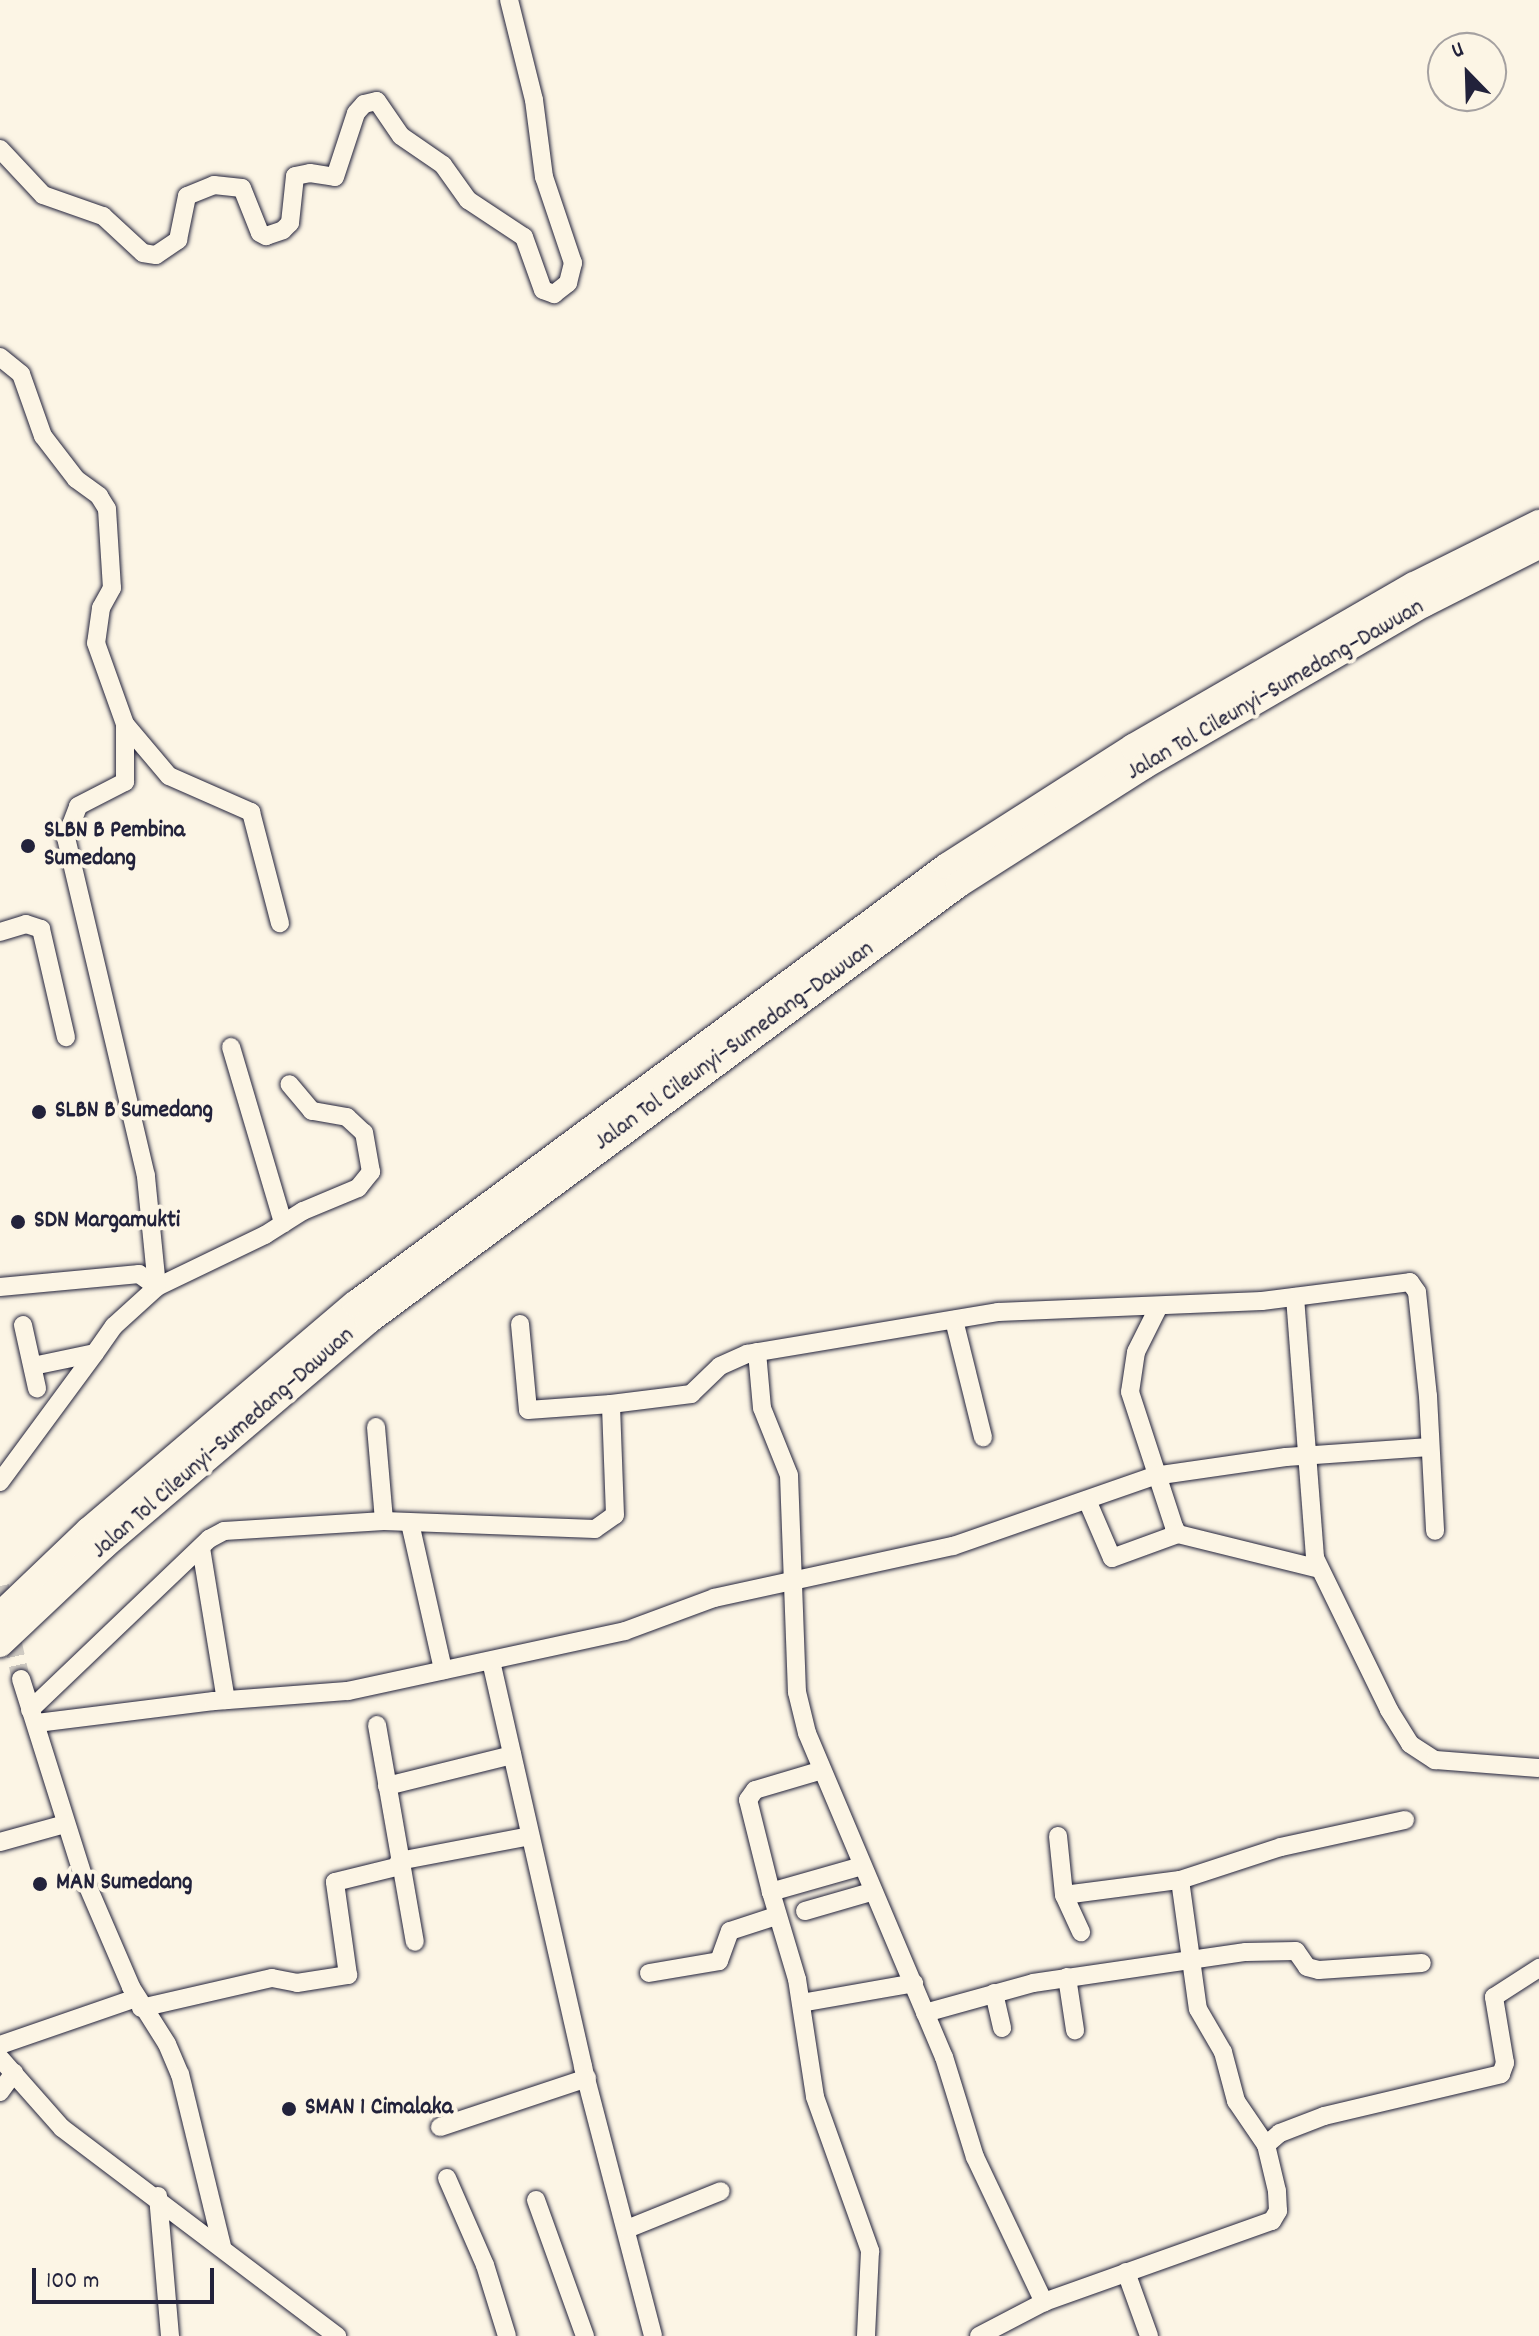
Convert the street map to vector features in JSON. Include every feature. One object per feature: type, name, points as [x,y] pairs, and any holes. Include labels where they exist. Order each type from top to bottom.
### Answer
[{"type":"highway","name":"Jalan Tol Cileunyi–Sumedang–Dawuan","points":[[0,1615],[89,1530],[355,1304],[947,866],[1133,747],[1414,585],[1539,523]]},
{"type":"highway","name":"Jalan Tol Cileunyi–Sumedang–Dawuan","points":[[0,1644],[104,1546],[368,1321],[959,884],[1144,766],[1424,604],[1539,546]]},
{"type":"street","points":[[4,162],[43,195],[114,223],[143,253],[156,255],[174,246],[187,196],[214,185],[242,188],[266,236],[290,223],[295,176],[337,175],[356,113],[364,104],[377,101],[401,136],[443,165],[468,200],[524,237],[543,290],[554,294],[572,276],[571,249],[544,177],[534,100],[509,0]]},
{"type":"street","points":[[0,357],[21,374],[43,436],[76,479],[97,494],[107,509],[112,588],[101,608],[96,643],[125,724],[125,782],[78,806],[66,838],[146,1176],[157,1287]]},
{"type":"street","points":[[125,724],[169,776],[251,812],[280,923]]},
{"type":"street","points":[[0,932],[26,924],[41,929],[66,1037]]},
{"type":"street","points":[[231,1047],[283,1223]]},
{"type":"street","points":[[0,1482],[114,1326],[157,1287],[358,1188],[371,1172],[371,1148],[360,1127],[341,1114],[312,1111],[289,1084]]},
{"type":"street","points":[[0,1287],[139,1274],[157,1287]]},
{"type":"street","points":[[520,1324],[528,1410],[549,1412],[691,1394],[720,1366],[757,1352],[954,1320],[1051,1306],[1159,1306],[1295,1297],[1401,1280],[1413,1285],[1430,1447],[1435,1531]]},
{"type":"street","points":[[1295,1297],[1319,1569],[1410,1744],[1435,1760],[1539,1768]]},
{"type":"street","points":[[1159,1306],[1136,1352],[1130,1382],[1154,1476],[1178,1534]]},
{"type":"street","points":[[954,1320],[983,1437]]},
{"type":"street","points":[[23,1325],[37,1388]]},
{"type":"street","points":[[757,1352],[762,1408],[789,1475],[794,1538],[791,1582],[797,1692],[822,1770],[871,1892],[914,1983],[975,2157],[1044,2302]]},
{"type":"street","points":[[33,1366],[95,1353]]},
{"type":"street","points":[[33,1716],[201,1548],[224,1531],[242,1527],[384,1521],[602,1526],[615,1515],[611,1404]]},
{"type":"street","points":[[376,1427],[384,1521]]},
{"type":"street","points":[[33,1716],[226,1700],[317,1696],[625,1631],[714,1598],[953,1546],[1154,1476],[1308,1455],[1430,1447]]},
{"type":"street","points":[[1087,1500],[1110,1557],[1178,1534],[1319,1569]]},
{"type":"street","points":[[410,1523],[443,1670]]},
{"type":"street","points":[[201,1548],[226,1700]]},
{"type":"street","points":[[491,1661],[587,2078],[653,2336]]},
{"type":"street","points":[[21,1679],[65,1824],[138,2003],[167,2044],[180,2074],[222,2246]]},
{"type":"street","points":[[377,1725],[415,1942]]},
{"type":"street","points":[[387,1786],[512,1755]]},
{"type":"street","points":[[822,1770],[755,1790],[748,1800],[801,2003],[815,2097],[870,2251],[866,2336]]},
{"type":"street","points":[[1064,1895],[1180,1880],[1281,1847],[1405,1820]]},
{"type":"street","points":[[0,1842],[65,1824]]},
{"type":"street","points":[[0,2045],[138,2003],[272,1978],[297,1983],[348,1975],[335,1882],[400,1863],[530,1836]]},
{"type":"street","points":[[1058,1836],[1064,1895],[1081,1932]]},
{"type":"street","points":[[771,1892],[862,1866]]},
{"type":"street","points":[[979,2336],[1044,2302],[1275,2218],[1277,2191],[1266,2145],[1236,2101],[1223,2052],[1200,2016],[1180,1880]]},
{"type":"street","points":[[805,1911],[871,1892]]},
{"type":"street","points":[[649,1973],[719,1961],[730,1931],[776,1916]]},
{"type":"street","points":[[925,2013],[994,1993],[1067,1977],[1138,1971],[1192,1958],[1293,1951],[1314,1970],[1422,1963]]},
{"type":"street","points":[[1266,2145],[1280,2133],[1324,2116],[1501,2074],[1505,2063],[1494,1997],[1539,1968]]},
{"type":"street","points":[[1067,1977],[1075,2030]]},
{"type":"street","points":[[801,2003],[914,1983]]},
{"type":"street","points":[[994,1993],[1002,2028]]},
{"type":"street","points":[[0,2058],[62,2128],[158,2196],[337,2336]]},
{"type":"street","points":[[0,2092],[14,2073]]},
{"type":"street","points":[[440,2127],[587,2078]]},
{"type":"street","points":[[447,2178],[485,2265],[507,2336]]},
{"type":"street","points":[[627,2229],[721,2191]]},
{"type":"street","points":[[158,2196],[170,2336]]},
{"type":"street","points":[[536,2200],[585,2336]]},
{"type":"street","points":[[1126,2272],[1149,2336]]},
{"type":"tunnel","points":[[0,1586],[21,1679]]},
{"type":"place","name":"SLBN B Pembina Sumedang","points":[[28,846]]},
{"type":"place","name":"SLBN B Sumedang","points":[[39,1112]]},
{"type":"place","name":"SDN Margamukti","points":[[18,1222]]},
{"type":"place","name":"MAN Sumedang","points":[[40,1884]]},
{"type":"place","name":"SMAN 1 Cimalaka","points":[[289,2109]]}]
